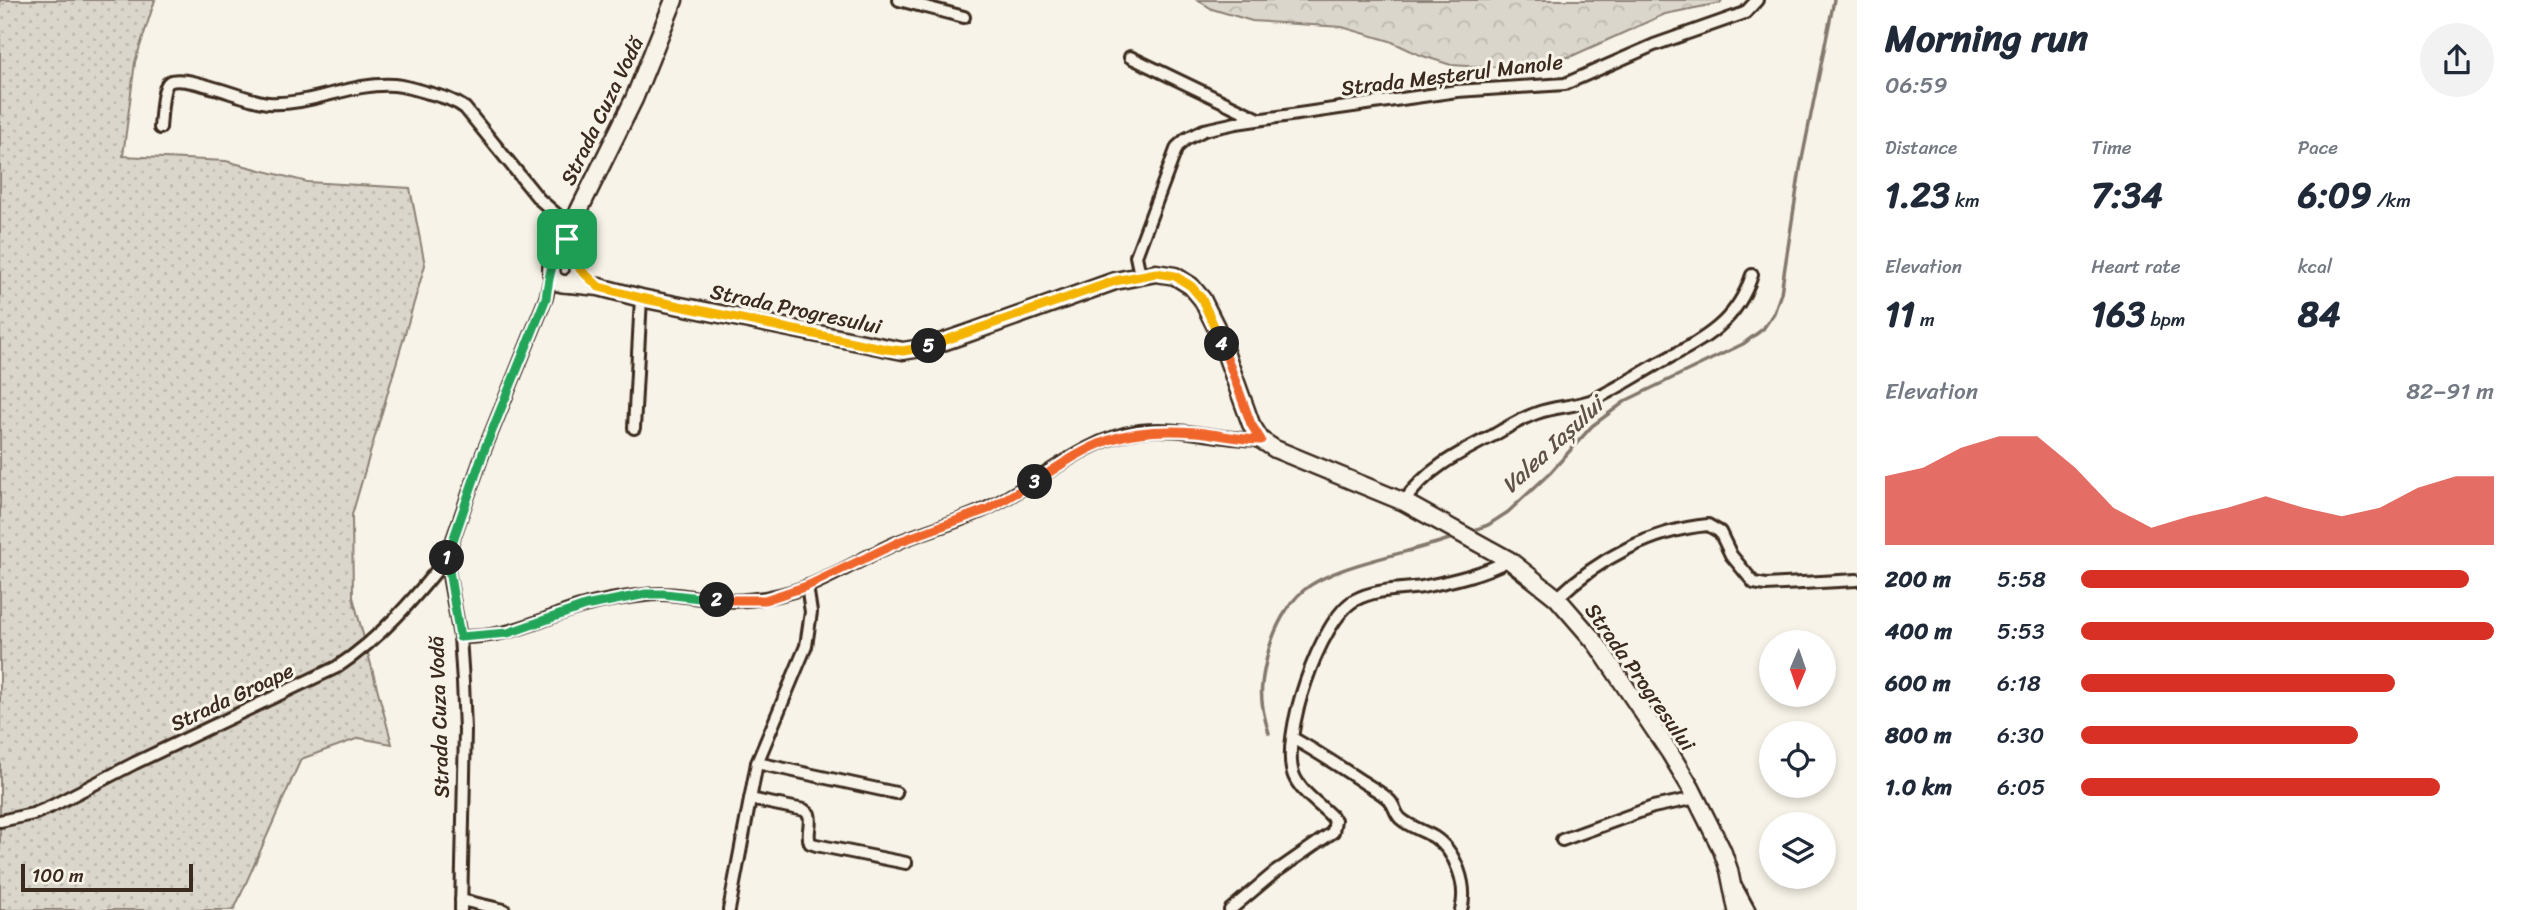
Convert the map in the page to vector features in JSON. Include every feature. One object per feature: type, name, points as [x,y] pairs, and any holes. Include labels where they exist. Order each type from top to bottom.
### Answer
[{"type":"street","name":"Strada Cuza Vodă","points":[[504,910],[461,905],[465,730],[460,637],[446,559],[483,453],[546,298],[561,282],[551,264],[634,99],[674,0]]},
{"type":"street","points":[[899,0],[964,17]]},
{"type":"street","name":"Strada Meșterul Manole","points":[[1140,275],[1136,256],[1177,147],[1204,130],[1259,119],[1457,91],[1565,84],[1654,44],[1745,13],[1757,0]]},
{"type":"street","points":[[1130,57],[1259,119]]},
{"type":"street","points":[[160,128],[165,87],[170,81],[176,80],[199,83],[269,103],[313,100],[369,86],[394,85],[454,101],[465,108],[568,232],[577,263],[576,281],[561,282]]},
{"type":"street","points":[[555,258],[561,256],[577,263]]},
{"type":"street","name":"Strada Progresului","points":[[577,263],[599,287]]},
{"type":"street","name":"Strada Progresului","points":[[561,282],[599,287],[641,298],[903,351],[940,342],[1115,281],[1156,273],[1175,276],[1191,286],[1202,299],[1216,327],[1251,424],[1261,440],[1275,449],[1404,502],[1509,560],[1557,598],[1595,643],[1696,797],[1730,870],[1737,910]]},
{"type":"street","points":[[1404,502],[1428,473],[1448,459],[1538,413],[1595,400],[1720,327],[1736,310],[1752,275]]},
{"type":"street","points":[[634,428],[641,298]]},
{"type":"street","points":[[460,637],[508,633],[574,609],[646,594],[715,600],[765,600],[807,586],[901,541],[988,509],[1026,488],[1079,452],[1110,438],[1171,430],[1236,440],[1261,440]]},
{"type":"street","points":[[1557,598],[1580,576],[1623,549],[1672,532],[1708,525],[1720,532],[1731,555],[1754,583],[1766,585],[1857,580]]},
{"type":"street","name":"Strada Groape","points":[[0,821],[33,814],[50,807],[135,763],[319,678],[356,655],[389,625],[446,559]]},
{"type":"street","points":[[1230,910],[1274,873],[1327,837],[1335,827],[1335,820],[1300,786],[1293,774],[1294,739],[1300,700],[1325,636],[1341,611],[1352,602],[1371,594],[1464,577],[1492,570],[1509,560]]},
{"type":"street","points":[[729,910],[757,763],[807,646],[810,612],[807,586]]},
{"type":"street","points":[[1294,739],[1339,764],[1382,794],[1392,802],[1395,813],[1402,820],[1437,839],[1447,848],[1460,877],[1463,903],[1461,910]]},
{"type":"street","points":[[757,763],[896,793]]},
{"type":"street","points":[[1562,840],[1653,807],[1696,797]]},
{"type":"street","points":[[750,799],[804,810],[811,820],[808,837],[810,843],[906,863]]},
{"type":"street","points":[[1730,870],[1749,910]]},
{"type":"green space","points":[[0,0],[155,0],[135,62],[123,156],[226,161],[307,182],[410,188],[425,265],[352,515],[353,597],[392,744],[359,738],[301,759],[234,910],[0,910]]},
{"type":"green space","points":[[1198,0],[1722,0],[1720,3],[1665,14],[1572,56],[1527,66],[1485,67],[1451,65],[1390,41],[1342,27],[1252,21],[1212,9]]},
{"type":"waterway","name":"Valea Iașului","points":[[1469,532],[1488,525],[1508,512],[1550,473],[1592,426],[1627,400],[1743,344],[1763,329],[1774,313],[1781,293],[1800,169],[1834,0]]},
{"type":"waterway","name":"Valea Iașului","points":[[1269,733],[1261,691],[1264,672],[1278,625],[1298,596],[1318,581],[1336,573],[1455,537]]},
{"type":"route","points":[[567,239],[580,269],[599,287],[641,298],[903,351],[966,334],[1115,281],[1156,273],[1175,276],[1191,286],[1202,299],[1216,327],[1251,424],[1261,440],[1236,440],[1171,430],[1110,438],[1079,452],[1026,488],[988,509],[901,541],[807,586],[765,600],[715,600],[646,594],[563,612],[508,633],[460,637],[446,559],[483,453],[546,298],[551,264],[567,239]]}]
